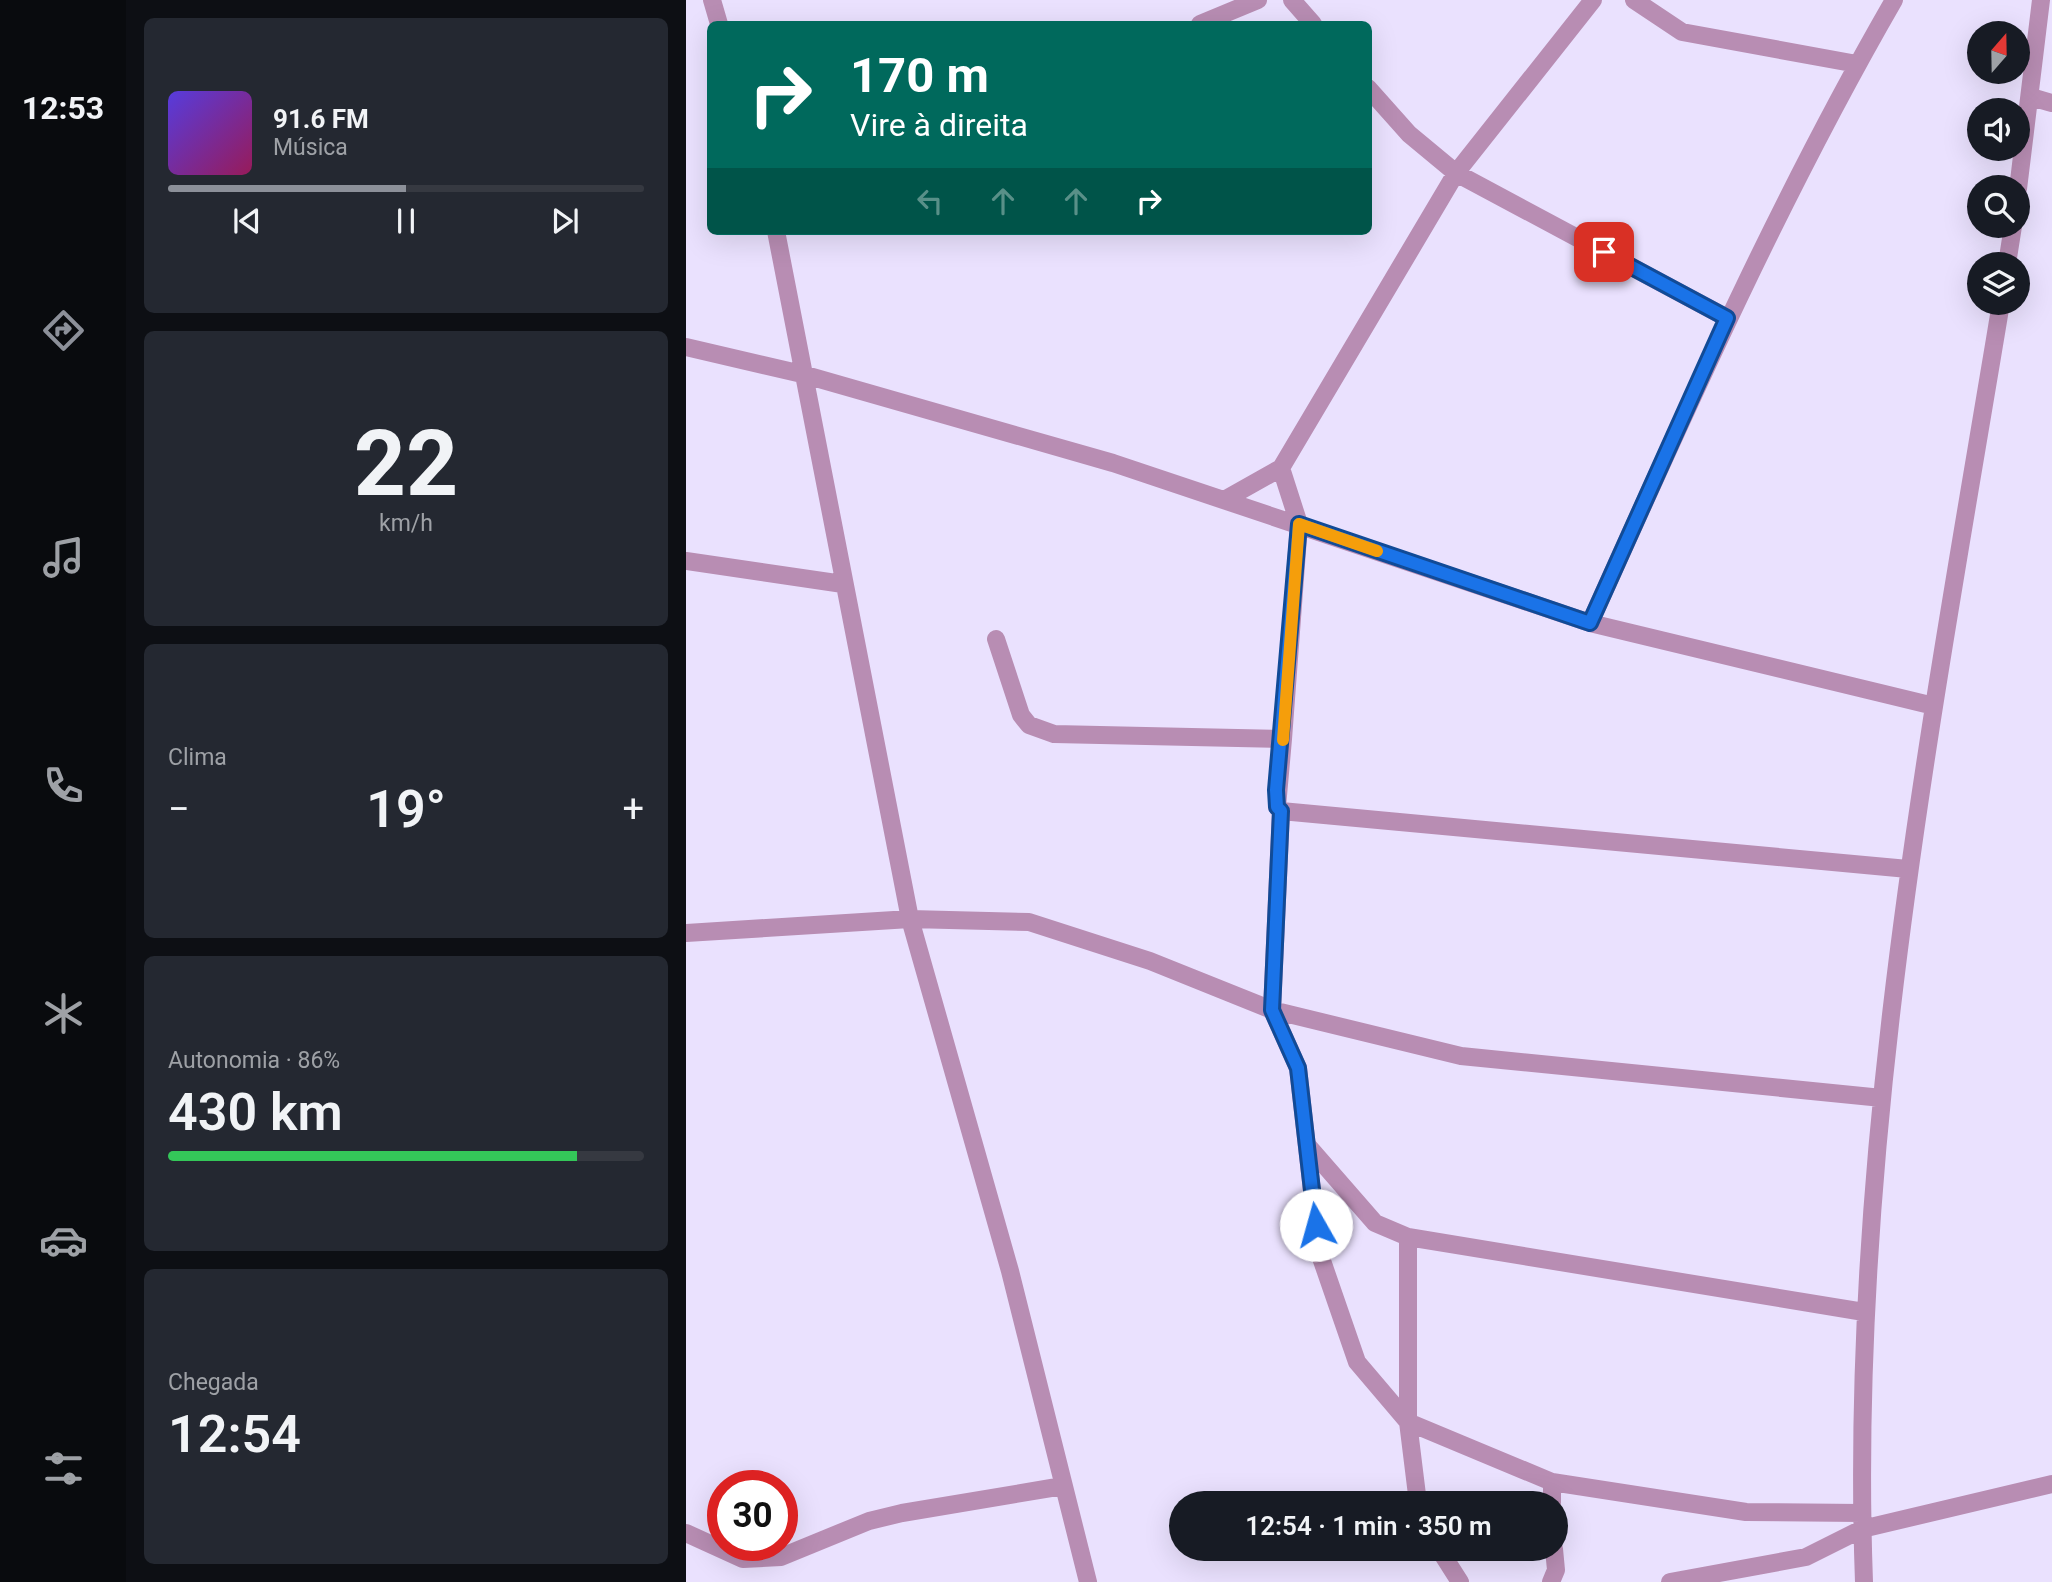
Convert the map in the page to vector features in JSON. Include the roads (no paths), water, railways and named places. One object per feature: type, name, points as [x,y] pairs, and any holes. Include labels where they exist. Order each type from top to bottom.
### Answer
[{"type":"street","points":[[712,0],[718,21]]},
{"type":"street","points":[[1207,21],[1258,0]]},
{"type":"street","points":[[1292,0],[1310,21]]},
{"type":"street","points":[[1224,500],[1281,468],[1456,173],[1593,0]]},
{"type":"street","points":[[1634,0],[1682,32],[1857,64]]},
{"type":"street","points":[[1590,623],[1727,318],[1857,64],[1894,0]]},
{"type":"street","points":[[2020,175],[2040,0]]},
{"type":"street","points":[[1372,92],[1409,134],[1456,173],[1727,318]]},
{"type":"street","points":[[2031,97],[2052,103]]},
{"type":"street","points":[[777,235],[910,919],[1010,1271],[1087,1582]]},
{"type":"street","points":[[1864,1582],[1864,1312],[1882,1098],[1908,869],[1999,315]]},
{"type":"street","points":[[686,347],[802,374],[1113,463],[1590,623],[1934,706]]},
{"type":"street","points":[[1281,468],[1299,524],[1283,739],[1276,790],[1277,807],[1281,811],[1908,869]]},
{"type":"street","points":[[686,561],[843,584]]},
{"type":"street","points":[[996,639],[1021,715],[1029,725],[1054,734],[1283,739]]},
{"type":"street","points":[[1281,811],[1272,1010],[1298,1068],[1319,1252],[1357,1362],[1408,1422],[1552,1482],[1746,1513],[1862,1521],[2052,1484]]},
{"type":"street","points":[[686,933],[910,919],[1029,922],[1150,961],[1272,1010],[1461,1056],[1882,1098]]},
{"type":"street","points":[[1307,1145],[1375,1223],[1408,1237],[1864,1312]]},
{"type":"street","points":[[1408,1237],[1408,1422],[1417,1491]]},
{"type":"street","points":[[1552,1482],[1552,1491]]},
{"type":"street","points":[[686,1533],[743,1559],[781,1557],[869,1521],[1063,1486]]},
{"type":"street","points":[[1670,1582],[1806,1557],[1862,1521]]},
{"type":"street","points":[[1447,1561],[1460,1582]]},
{"type":"street","points":[[1551,1582],[1556,1570],[1555,1561]]}]
